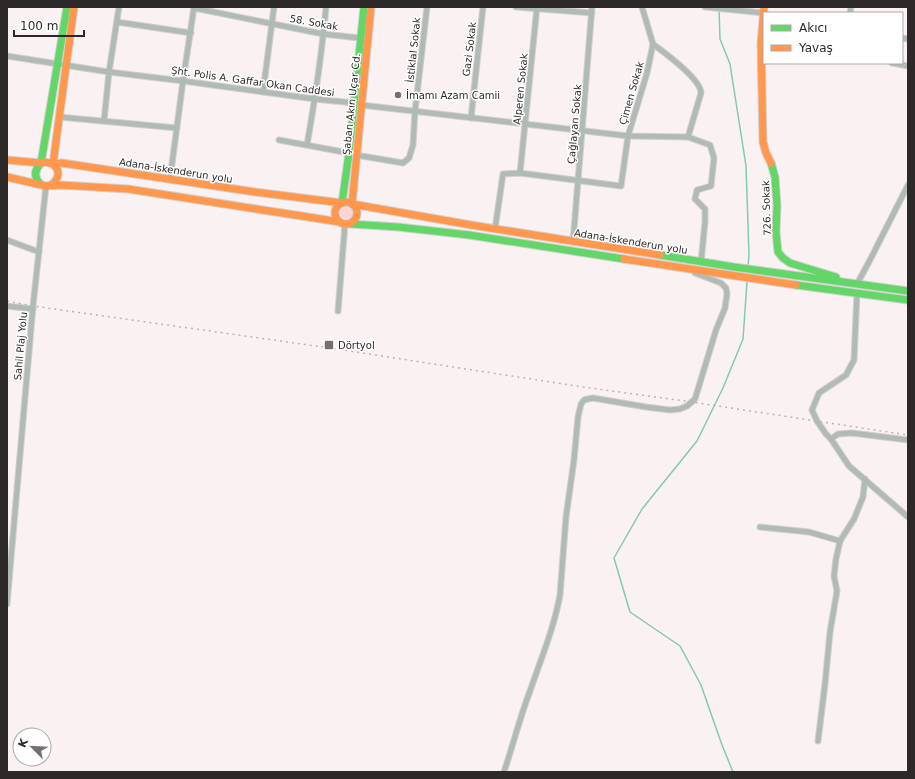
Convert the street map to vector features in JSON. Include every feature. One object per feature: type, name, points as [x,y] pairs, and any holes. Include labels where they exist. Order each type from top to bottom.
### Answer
[{"type":"main road","points":[[46,185],[35,177],[35,173],[36,169],[41,163],[67,7]]},
{"type":"main road","points":[[46,185],[57,180],[58,177],[58,169],[53,164],[74,7]]},
{"type":"main road","points":[[357,104],[360,38],[364,7]]},
{"type":"main road","name":"Şaban Akın Uçar Cd.","points":[[352,204],[352,154],[357,104],[371,7]]},
{"type":"main road","name":"726. Sokak","points":[[763,41],[761,91],[763,142],[766,153],[771,161],[775,177],[778,206],[776,232],[778,252],[790,263],[857,284]]},
{"type":"main road","points":[[342,203],[352,154]]},
{"type":"main road","name":"Adana-İskenderun yolu","points":[[7,160],[41,163],[45,162],[53,164],[62,163],[170,180],[342,203]]},
{"type":"main road","points":[[7,177],[46,185],[128,189],[345,223],[469,235],[778,283],[908,300]]},
{"type":"main road","points":[[348,202],[352,204],[356,209],[357,216],[355,219],[345,223],[337,219],[335,212],[338,205],[348,202]]},
{"type":"main road","name":"Adana-İskenderun yolu","points":[[352,204],[573,242],[779,274],[908,291]]},
{"type":"main road","points":[[857,284],[858,293]]},
{"type":"street","points":[[104,121],[108,72],[119,7]]},
{"type":"street","points":[[170,180],[194,7]]},
{"type":"street","name":"58. Sokak","points":[[194,7],[323,34],[360,38]]},
{"type":"street","points":[[263,92],[274,7]]},
{"type":"street","points":[[307,145],[315,99],[326,7]]},
{"type":"street","name":"İstiklal Sokak","points":[[279,140],[402,163],[409,158],[413,145],[415,112],[427,7]]},
{"type":"street","name":"Gazi Sokak","points":[[471,118],[483,7]]},
{"type":"street","points":[[516,7],[592,13]]},
{"type":"street","name":"Çağlayan Sokak","points":[[573,242],[592,7]]},
{"type":"street","points":[[642,7],[654,44],[690,74],[701,89],[688,137]]},
{"type":"street","points":[[705,7],[744,11],[764,11]]},
{"type":"street","name":"Alperen Sokak","points":[[520,173],[537,8]]},
{"type":"street","points":[[117,22],[191,33]]},
{"type":"street","name":"Çimen Sokak","points":[[578,181],[621,186],[628,136],[654,44]]},
{"type":"street","name":"Şht. Polis A. Gaffar Okan Caddesi","points":[[7,56],[108,72],[415,112],[628,136],[688,137],[710,145],[714,158],[711,186],[696,190],[695,199],[705,209],[706,222],[701,262]]},
{"type":"street","points":[[897,64],[908,66]]},
{"type":"street","points":[[59,117],[177,128]]},
{"type":"street","points":[[495,229],[503,174],[520,173],[578,181]]},
{"type":"street","points":[[857,284],[908,184]]},
{"type":"street","name":"Sahil Plaj Yolu","points":[[7,604],[33,309],[46,185]]},
{"type":"street","points":[[338,311],[345,223]]},
{"type":"street","points":[[7,240],[39,252]]},
{"type":"street","points":[[504,772],[558,607],[566,517],[578,417],[581,404],[584,400],[593,398],[661,409],[680,409],[687,406],[694,399],[716,330],[725,308],[727,294],[726,288],[722,283],[698,275],[687,269]]},
{"type":"street","points":[[858,293],[854,360],[846,375],[819,393],[812,410],[817,421],[849,466],[908,517]]},
{"type":"street","points":[[7,306],[33,309]]},
{"type":"street","points":[[831,439],[838,434],[852,433],[908,440]]},
{"type":"street","points":[[818,741],[830,632],[837,591],[834,576],[840,541],[854,519],[863,497],[865,479]]},
{"type":"street","points":[[7,514],[14,515]]},
{"type":"street","points":[[760,528],[809,532],[840,541]]},
{"type":"shaded area","points":[[347,205],[352,207],[354,212],[352,217],[347,219],[342,217],[340,212],[342,207]]},
{"type":"waterway","points":[[719,9],[720,39],[730,64],[746,166],[749,255],[748,266]]},
{"type":"waterway","points":[[733,772],[701,685],[680,646],[630,612],[614,558],[642,509],[697,441],[723,388],[743,339],[747,282]]},
{"type":"railway","points":[[7,301],[908,435]]},
{"type":"traffic: fast","points":[[41,163],[67,7]]},
{"type":"traffic: fast","points":[[342,203],[349,153],[364,7]]},
{"type":"traffic: fast","points":[[40,184],[36,174],[37,168],[41,163]]},
{"type":"traffic: fast","points":[[771,163],[775,177],[778,252],[790,263],[836,277]]},
{"type":"traffic: fast","points":[[350,224],[398,227],[469,235],[624,259]]},
{"type":"traffic: fast","points":[[660,255],[734,267],[908,291]]},
{"type":"traffic: fast","points":[[796,285],[908,300]]},
{"type":"traffic: slow","points":[[53,164],[74,7]]},
{"type":"traffic: slow","points":[[352,204],[371,7]]},
{"type":"traffic: slow","points":[[764,7],[764,12]]},
{"type":"traffic: slow","points":[[763,19],[761,44],[763,142],[771,163]]},
{"type":"traffic: slow","points":[[7,160],[41,163],[45,162],[53,164],[62,163],[255,192],[342,203]]},
{"type":"traffic: slow","points":[[51,185],[56,180],[58,175],[57,169],[53,164]]},
{"type":"traffic: slow","points":[[7,177],[46,186],[60,185],[128,189],[340,222]]},
{"type":"traffic: slow","points":[[346,202],[354,205],[357,213],[354,221],[346,224],[338,221],[335,213],[338,205],[346,202]]},
{"type":"traffic: slow","points":[[352,204],[471,225],[660,255]]},
{"type":"traffic: slow","points":[[624,259],[796,285]]},
{"type":"place","name":"İmamı Azam Camii","points":[[398,95]]},
{"type":"place","name":"Dörtyol","points":[[329,345]]}]
